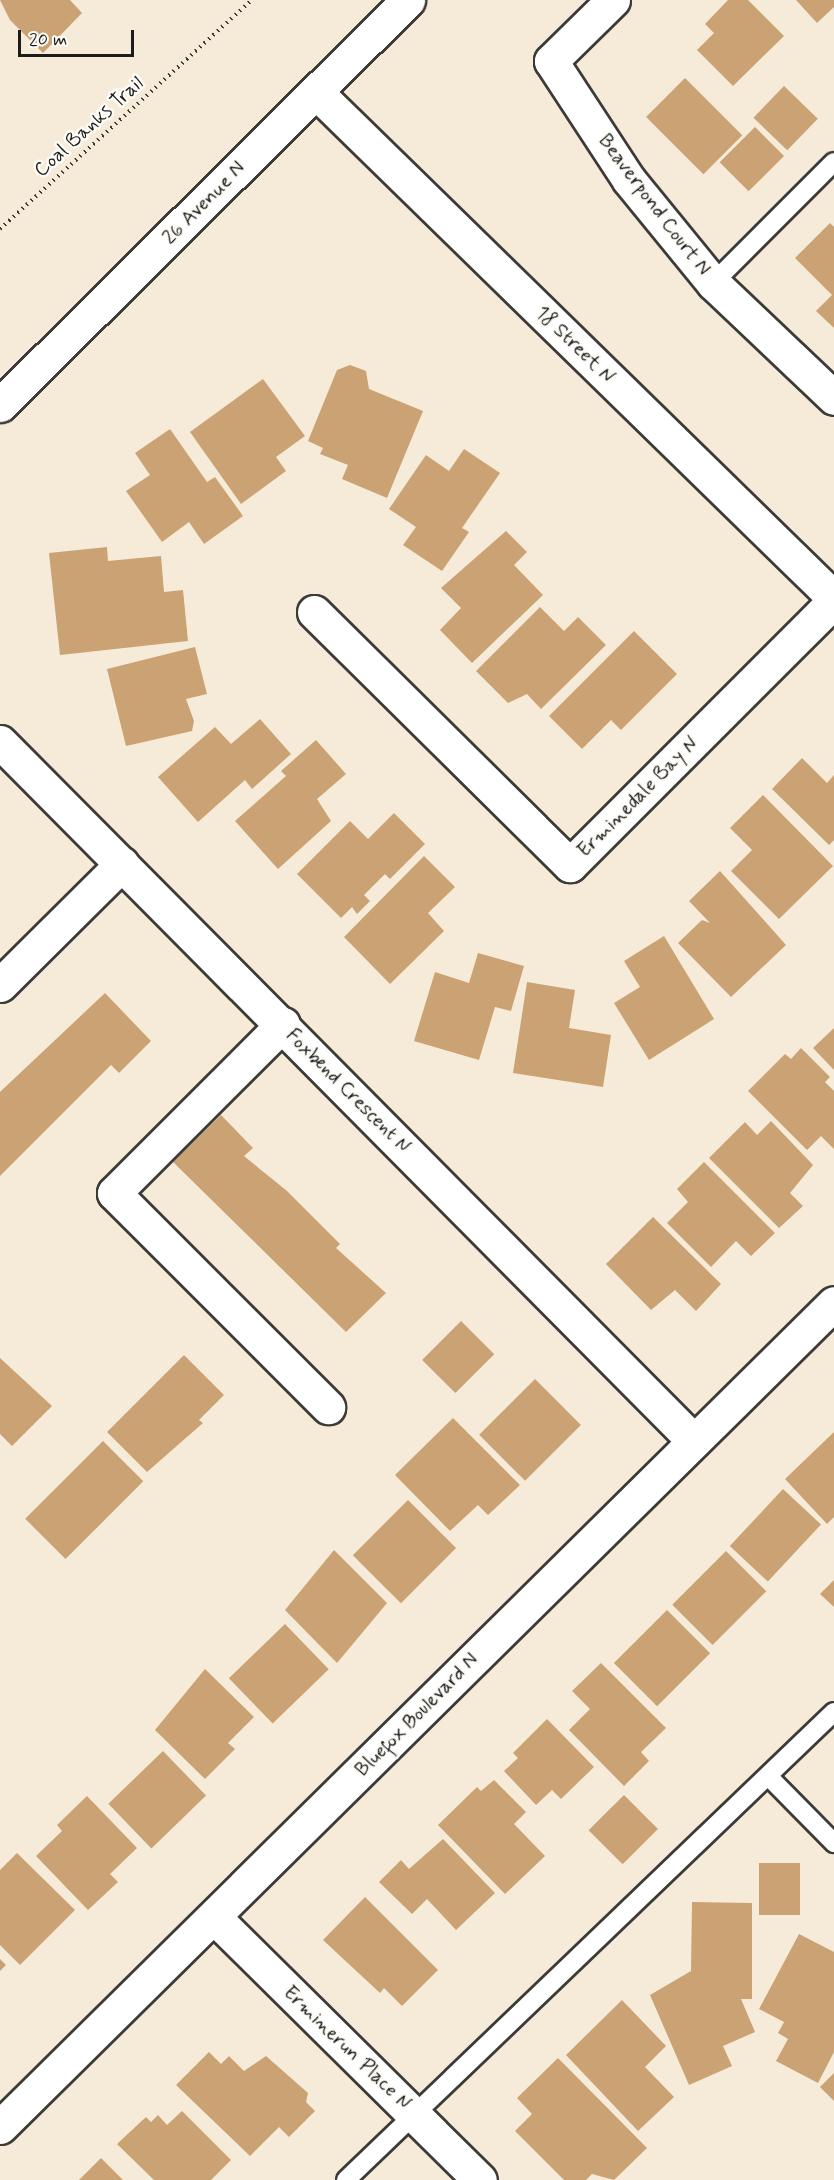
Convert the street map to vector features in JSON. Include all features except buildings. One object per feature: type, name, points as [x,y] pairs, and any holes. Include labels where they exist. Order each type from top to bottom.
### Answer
[{"type":"street","name":"26 Avenue N","points":[[0,405],[408,0]]},
{"type":"street","name":"Beaverpond Court N","points":[[613,0],[551,60],[629,180],[713,283],[834,398]]},
{"type":"street","name":"18 Street N","points":[[316,92],[834,599]]},
{"type":"street","name":"Erminedale Bay N","points":[[314,612],[570,865],[834,599]]},
{"type":"street","name":"Foxbend Crescent N","points":[[0,742],[283,1024],[694,1441]]},
{"type":"street","points":[[0,985],[122,864]]},
{"type":"street","points":[[283,1024],[114,1193],[328,1407]]},
{"type":"street","name":"Bluefox Boulevard N","points":[[0,2127],[834,1303]]},
{"type":"street","name":"Erminerun Place N","points":[[214,1917],[480,2180]]},
{"type":"lane","points":[[713,283],[834,162]]},
{"type":"lane","points":[[346,2180],[413,2113],[769,1777],[834,1712]]},
{"type":"lane","points":[[769,1777],[834,1843]]},
{"type":"path","name":"Coal Banks Trail","points":[[0,229],[252,0]]}]
